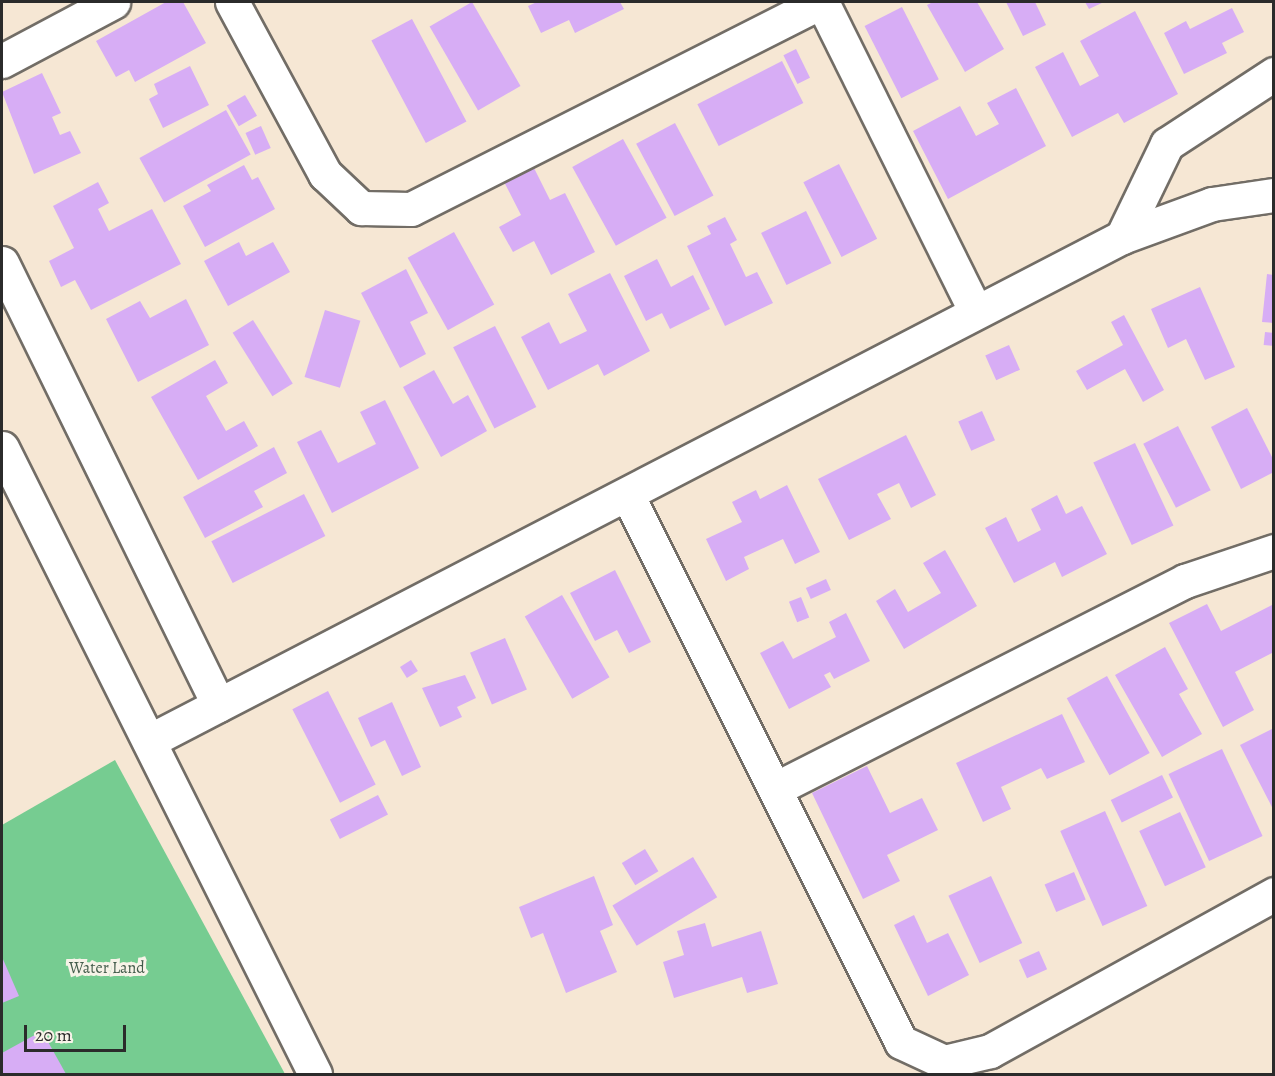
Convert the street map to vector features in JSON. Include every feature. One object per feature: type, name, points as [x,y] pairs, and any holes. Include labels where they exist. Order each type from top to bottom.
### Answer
[{"type":"street","points":[[2,61],[113,2]]},
{"type":"street","points":[[232,2],[325,174],[361,208],[411,209],[821,2],[975,310]]},
{"type":"street","points":[[1122,237],[1167,144],[1274,74]]},
{"type":"street","points":[[149,741],[628,496],[975,310],[1122,237],[1212,204],[1274,195]]},
{"type":"street","points":[[2,263],[219,705]]},
{"type":"street","points":[[2,448],[315,1074]]},
{"type":"street","points":[[628,496],[777,788],[901,1042],[944,1062],[990,1051],[1274,894]]},
{"type":"street","points":[[777,788],[1185,580],[1274,550]]},
{"type":"green space","name":"Water Land","points":[[115,760],[285,1074],[2,1074],[2,825]]},
{"type":"building","points":[[166,2],[183,2],[206,43],[135,82],[129,70],[116,77],[96,41]]},
{"type":"building","points":[[472,2],[520,86],[478,111],[430,26]]},
{"type":"building","points":[[537,2],[620,2],[624,9],[575,33],[569,20],[541,33],[528,6]]},
{"type":"building","points":[[933,2],[977,2],[1004,49],[965,72],[927,5]]},
{"type":"building","points":[[1006,2],[1035,2],[1046,25],[1023,36]]},
{"type":"building","points":[[1085,2],[1104,2],[1089,9]]},
{"type":"building","points":[[902,7],[939,79],[901,98],[865,26]]},
{"type":"building","points":[[1232,8],[1244,32],[1222,43],[1227,53],[1184,74],[1164,33],[1186,21],[1190,29]]},
{"type":"building","points":[[1135,11],[1178,94],[1124,123],[1118,113],[1072,137],[1035,67],[1063,52],[1080,86],[1099,76],[1080,41]]},
{"type":"building","points":[[412,19],[466,121],[426,143],[371,41]]},
{"type":"building","points":[[796,49],[810,78],[797,84],[783,55]]},
{"type":"building","points":[[782,61],[803,103],[719,146],[697,104]]},
{"type":"building","points":[[190,66],[209,105],[163,128],[149,99],[158,94],[154,84]]},
{"type":"building","points":[[42,73],[61,113],[52,117],[60,135],[70,131],[81,153],[34,174],[2,92]]},
{"type":"building","points":[[1016,88],[1046,146],[948,199],[913,131],[960,106],[976,136],[999,124],[987,103]]},
{"type":"building","points":[[245,95],[257,116],[239,126],[227,106]]},
{"type":"building","points":[[226,110],[251,155],[164,203],[139,158]]},
{"type":"building","points":[[675,123],[713,195],[675,216],[636,144]]},
{"type":"building","points":[[261,126],[271,148],[255,155],[245,133]]},
{"type":"building","points":[[623,139],[667,218],[616,246],[572,167]]},
{"type":"building","points":[[529,158],[550,200],[565,193],[595,252],[551,275],[534,241],[513,252],[499,227],[521,215],[500,174]]},
{"type":"building","points":[[839,164],[877,239],[841,257],[803,182]]},
{"type":"building","points":[[244,165],[252,180],[258,177],[275,209],[205,247],[183,206],[211,191],[207,185]]},
{"type":"building","points":[[98,182],[109,203],[98,209],[109,231],[152,209],[181,264],[91,310],[75,280],[61,287],[49,261],[74,248],[53,206]]},
{"type":"building","points":[[806,211],[831,263],[786,285],[761,233]]},
{"type":"building","points":[[725,217],[737,240],[730,244],[746,277],[757,272],[773,303],[725,326],[687,246],[711,234],[707,226]]},
{"type":"building","points":[[454,232],[494,305],[448,330],[408,258]]},
{"type":"building","points":[[239,242],[246,256],[273,242],[290,272],[228,306],[204,261]]},
{"type":"building","points":[[657,259],[671,287],[693,275],[710,309],[670,329],[662,313],[646,321],[624,276]]},
{"type":"building","points":[[406,269],[428,313],[410,322],[426,354],[400,368],[361,293]]},
{"type":"building","points":[[610,273],[650,351],[604,376],[598,364],[548,390],[521,337],[549,322],[560,344],[587,331],[568,294]]},
{"type":"building","points":[[1267,274],[1274,275],[1274,323],[1262,322]]},
{"type":"building","points":[[1200,287],[1235,367],[1205,380],[1186,339],[1168,348],[1151,309]]},
{"type":"building","points":[[186,299],[209,345],[138,382],[106,319],[140,301],[150,318]]},
{"type":"building","points":[[325,310],[360,321],[340,388],[305,377]]},
{"type":"building","points":[[1124,315],[1164,390],[1143,402],[1125,369],[1087,390],[1076,371],[1123,345],[1111,322]]},
{"type":"building","points":[[253,320],[293,384],[272,396],[233,333]]},
{"type":"building","points":[[495,326],[536,407],[494,428],[453,347]]},
{"type":"building","points":[[1265,332],[1274,333],[1273,346],[1264,345]]},
{"type":"building","points":[[1009,345],[1020,370],[996,380],[985,356]]},
{"type":"building","points":[[215,360],[228,383],[206,396],[226,431],[244,421],[258,446],[198,480],[151,397]]},
{"type":"building","points":[[434,370],[453,404],[468,395],[487,431],[441,457],[403,387]]},
{"type":"building","points":[[385,400],[419,468],[332,513],[297,442],[321,430],[338,463],[376,444],[360,412]]},
{"type":"building","points":[[1247,408],[1274,461],[1274,472],[1241,489],[1211,427]]},
{"type":"building","points":[[982,411],[995,440],[971,451],[958,422]]},
{"type":"building","points":[[1178,426],[1211,490],[1176,508],[1143,444]]},
{"type":"building","points":[[906,435],[936,495],[911,508],[899,483],[877,494],[891,519],[849,540],[818,479]]},
{"type":"building","points":[[1135,443],[1173,525],[1132,545],[1093,462]]},
{"type":"building","points":[[274,447],[287,473],[254,491],[263,507],[205,538],[183,497]]},
{"type":"building","points":[[787,485],[820,552],[795,564],[783,539],[744,557],[749,569],[726,581],[706,539],[742,522],[732,502],[756,490],[760,499]]},
{"type":"building","points":[[304,494],[325,536],[233,583],[211,541]]},
{"type":"building","points":[[1057,495],[1066,514],[1082,506],[1107,554],[1062,577],[1055,562],[1014,583],[985,528],[1006,517],[1018,542],[1041,530],[1031,509]]},
{"type":"building","points":[[945,550],[977,606],[904,649],[876,601],[895,589],[908,612],[941,593],[923,563]]},
{"type":"building","points":[[615,570],[651,642],[629,653],[617,630],[595,641],[570,593]]},
{"type":"building","points":[[826,579],[831,590],[811,599],[806,588]]},
{"type":"building","points":[[562,595],[610,677],[572,699],[525,616]]},
{"type":"building","points":[[801,597],[809,617],[797,622],[789,602]]},
{"type":"building","points":[[1207,604],[1221,631],[1274,604],[1274,652],[1235,672],[1254,710],[1223,727],[1169,623]]},
{"type":"building","points":[[846,613],[870,661],[834,679],[830,672],[824,675],[831,687],[789,709],[760,653],[783,641],[793,659],[836,637],[829,622]]},
{"type":"building","points":[[505,638],[527,690],[492,704],[470,653]]},
{"type":"building","points":[[1165,647],[1188,689],[1179,694],[1202,734],[1162,757],[1115,675]]},
{"type":"building","points":[[411,660],[418,671],[407,678],[400,667]]},
{"type":"building","points":[[465,675],[476,698],[457,707],[462,717],[440,727],[422,688]]},
{"type":"building","points":[[1107,676],[1150,753],[1109,775],[1067,698]]},
{"type":"building","points":[[328,691],[376,785],[340,803],[292,709]]},
{"type":"building","points":[[392,702],[421,767],[402,776],[385,740],[371,747],[358,718]]},
{"type":"building","points":[[1062,714],[1085,762],[1047,779],[1041,768],[1001,787],[1011,809],[983,822],[956,763]]},
{"type":"building","points":[[1274,728],[1274,811],[1240,745]]},
{"type":"building","points":[[1222,749],[1263,836],[1209,861],[1169,774]]},
{"type":"building","points":[[867,766],[890,813],[922,798],[938,830],[887,855],[900,881],[863,899],[812,793]]},
{"type":"building","points":[[1162,775],[1173,797],[1122,822],[1111,800]]},
{"type":"building","points":[[378,795],[388,815],[340,839],[330,820]]},
{"type":"building","points":[[1105,811],[1147,906],[1103,926],[1060,831]]},
{"type":"building","points":[[1180,812],[1206,867],[1165,886],[1139,831]]},
{"type":"building","points":[[645,849],[658,871],[635,885],[622,863]]},
{"type":"building","points":[[693,857],[717,897],[637,946],[612,905]]},
{"type":"building","points":[[1074,872],[1086,900],[1056,912],[1045,885]]},
{"type":"building","points":[[594,876],[613,925],[600,931],[617,972],[566,993],[543,933],[531,938],[519,907]]},
{"type":"building","points":[[991,876],[1022,943],[980,963],[948,896]]},
{"type":"building","points":[[914,915],[927,943],[948,933],[969,975],[928,996],[894,925]]},
{"type":"building","points":[[705,923],[712,947],[761,931],[778,984],[747,993],[742,977],[674,998],[663,962],[684,955],[677,931]]},
{"type":"building","points":[[1039,951],[1047,969],[1027,978],[1019,960]]},
{"type":"building","points":[[2,957],[19,996],[2,1003]]},
{"type":"building","points":[[42,1031],[66,1074],[2,1074],[2,1053]]}]
